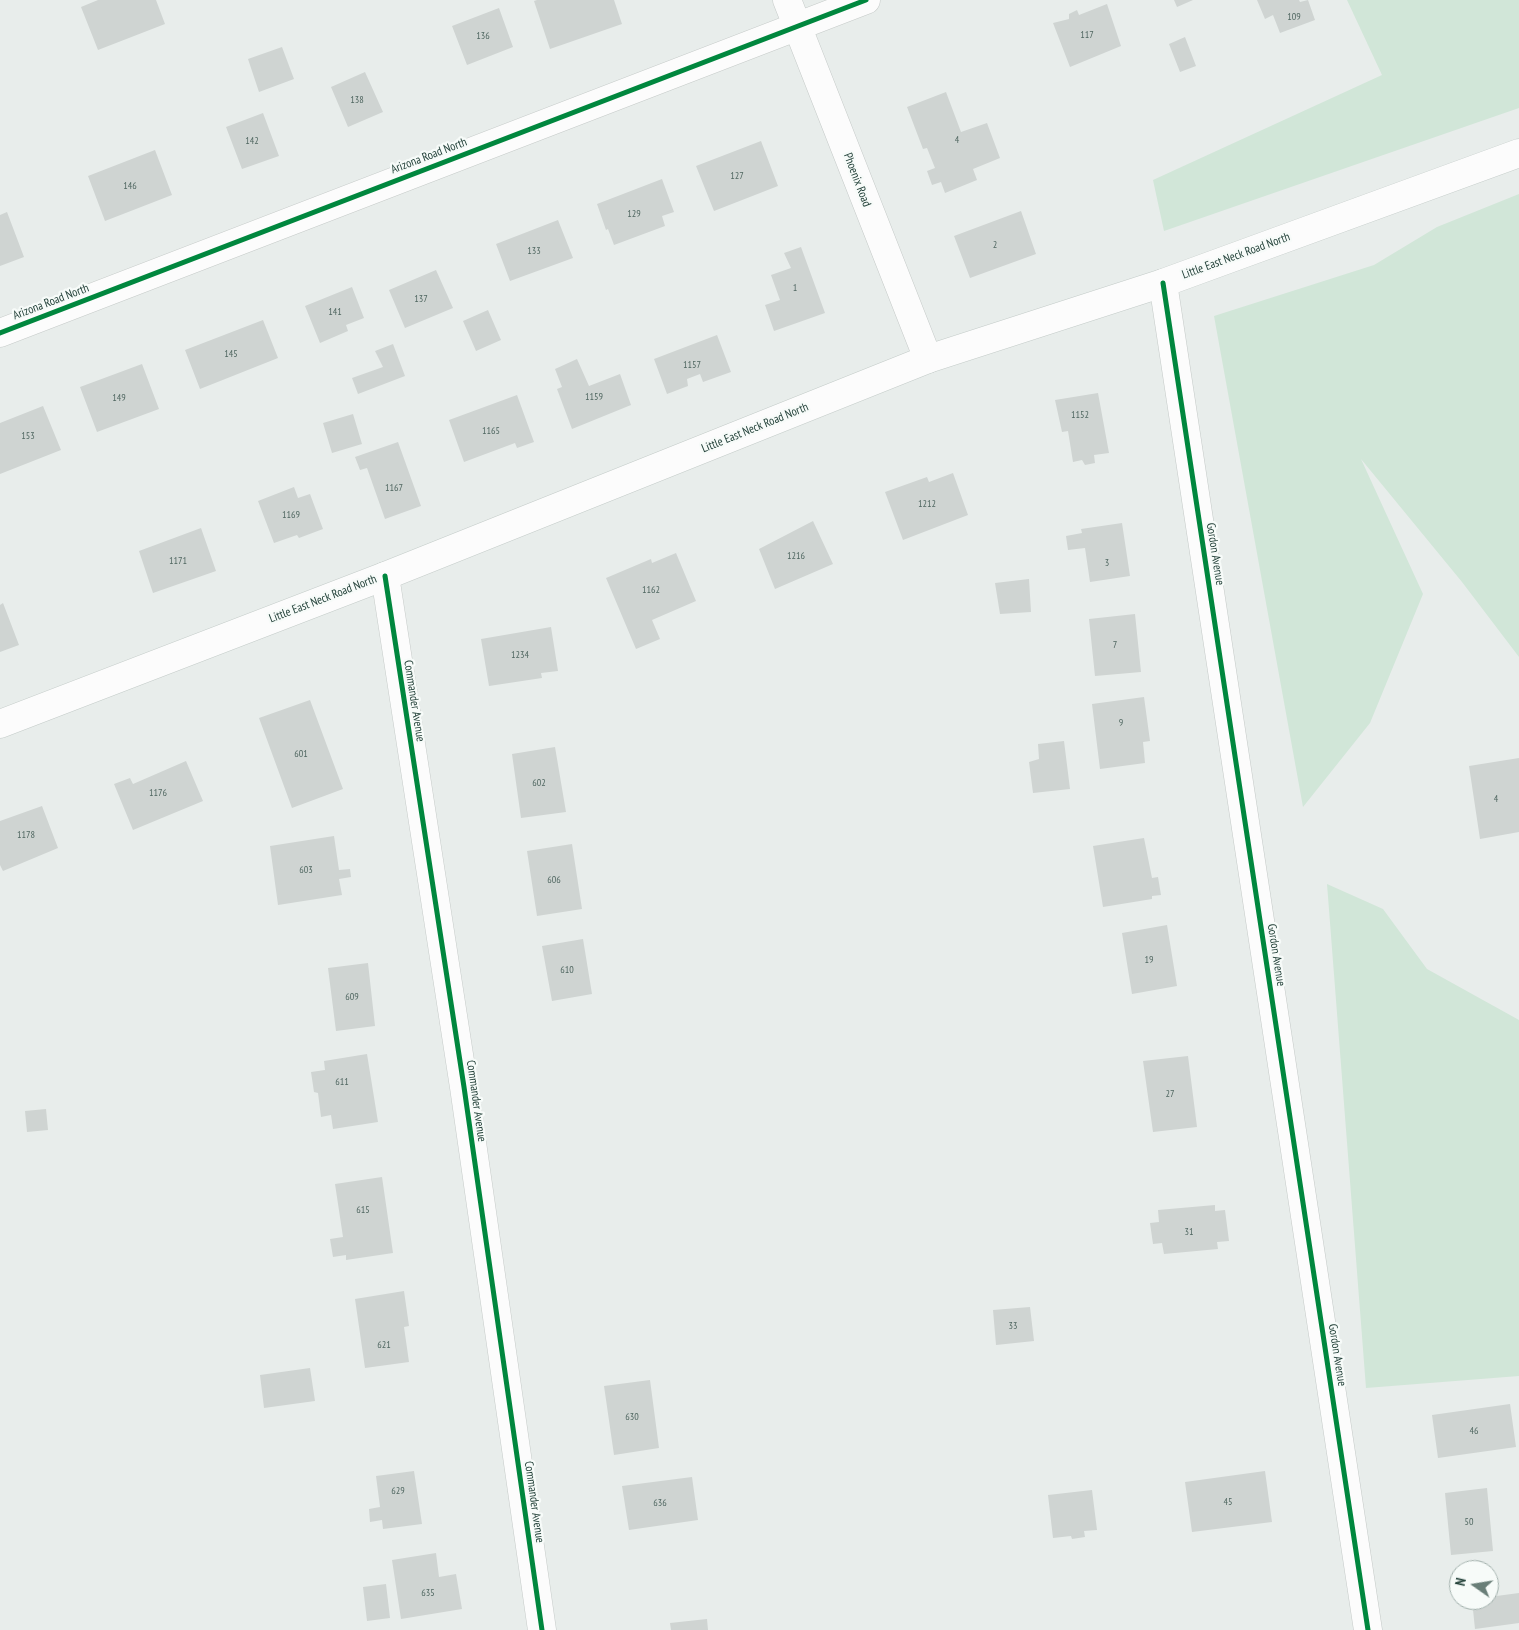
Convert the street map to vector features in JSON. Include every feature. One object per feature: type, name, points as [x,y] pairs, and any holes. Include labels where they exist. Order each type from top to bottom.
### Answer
[{"type":"street","name":"Phoenix Road","points":[[787,0],[928,359]]},
{"type":"street","name":"Arizona Road North","points":[[0,332],[866,0]]},
{"type":"street","name":"Little East Neck Road North","points":[[0,724],[384,576],[928,359],[1163,283],[1518,153]]},
{"type":"street","name":"Gordon Avenue","points":[[1163,283],[1368,1630]]},
{"type":"street","name":"Commander Avenue","points":[[384,576],[464,1087],[542,1630]]},
{"type":"green space","points":[[1347,0],[1519,0],[1519,108],[1164,231],[1153,180],[1382,75]]},
{"type":"green space","points":[[1519,194],[1519,657],[1462,582],[1361,459],[1423,594],[1370,723],[1303,807],[1214,316],[1374,265],[1437,227]]},
{"type":"green space","points":[[1327,884],[1383,909],[1427,969],[1519,1020],[1519,1376],[1366,1388]]},
{"type":"building","points":[[98,0],[156,0],[165,24],[98,50],[81,7]]},
{"type":"building","points":[[614,0],[622,24],[550,49],[534,1]]},
{"type":"building","points":[[1174,0],[1193,0],[1177,7]]},
{"type":"building","points":[[1257,0],[1299,0],[1300,2],[1308,0],[1315,20],[1280,33],[1273,15],[1265,19]]},
{"type":"building","points":[[1107,4],[1121,46],[1070,67],[1053,23],[1069,19],[1069,14],[1077,10],[1079,15]]},
{"type":"building","points":[[499,8],[513,47],[467,65],[452,26]]},
{"type":"building","points":[[1185,37],[1196,66],[1180,72],[1169,44]]},
{"type":"building","points":[[282,47],[294,79],[259,92],[248,59]]},
{"type":"building","points":[[365,72],[383,112],[348,127],[331,87]]},
{"type":"building","points":[[946,92],[961,132],[987,123],[1000,158],[973,169],[977,180],[945,193],[941,182],[932,185],[927,171],[935,168],[927,148],[923,149],[907,107]]},
{"type":"building","points":[[263,113],[279,156],[242,169],[226,127]]},
{"type":"building","points":[[761,141],[778,186],[714,211],[696,166]]},
{"type":"building","points":[[155,150],[172,195],[105,221],[88,176]]},
{"type":"building","points":[[662,179],[674,212],[662,216],[665,226],[614,245],[608,229],[606,230],[597,204]]},
{"type":"building","points":[[1021,211],[1036,254],[970,278],[954,236]]},
{"type":"building","points":[[7,212],[24,257],[0,266],[0,215]]},
{"type":"building","points":[[558,220],[573,258],[510,281],[496,244]]},
{"type":"building","points":[[801,247],[825,313],[774,331],[765,305],[780,300],[771,275],[791,268],[784,253]]},
{"type":"building","points":[[436,270],[453,308],[405,328],[389,290]]},
{"type":"building","points":[[352,287],[364,318],[346,325],[348,331],[320,343],[305,306]]},
{"type":"building","points":[[488,310],[501,340],[476,351],[463,321]]},
{"type":"building","points":[[263,320],[278,358],[200,389],[185,350]]},
{"type":"building","points":[[717,335],[731,372],[703,382],[700,374],[687,379],[688,386],[667,394],[654,359]]},
{"type":"building","points":[[393,344],[405,376],[358,394],[352,378],[383,367],[375,351]]},
{"type":"building","points":[[577,359],[589,386],[620,374],[631,405],[572,429],[557,389],[562,387],[555,369]]},
{"type":"building","points":[[142,364],[159,409],[97,432],[80,387]]},
{"type":"building","points":[[1098,393],[1109,453],[1094,455],[1095,463],[1085,465],[1082,460],[1073,462],[1068,431],[1062,432],[1055,400]]},
{"type":"building","points":[[517,395],[534,442],[517,448],[515,443],[464,462],[449,420]]},
{"type":"building","points":[[43,406],[61,450],[0,474],[0,423]]},
{"type":"building","points":[[353,414],[362,444],[332,453],[323,423]]},
{"type":"building","points":[[398,442],[421,506],[385,519],[367,468],[360,470],[355,457]]},
{"type":"building","points":[[953,473],[968,515],[903,540],[885,492],[927,477],[929,482]]},
{"type":"building","points":[[294,487],[298,498],[310,494],[323,529],[299,538],[297,535],[274,543],[258,501]]},
{"type":"building","points":[[813,521],[833,564],[775,589],[759,549]]},
{"type":"building","points":[[1122,523],[1130,576],[1090,582],[1085,548],[1068,550],[1066,536],[1082,533],[1081,529]]},
{"type":"building","points":[[201,528],[216,571],[153,593],[139,551]]},
{"type":"building","points":[[676,553],[696,601],[652,620],[660,639],[636,649],[606,578],[651,559],[652,563]]},
{"type":"building","points":[[1029,579],[1031,612],[1000,614],[995,583]]},
{"type":"building","points":[[3,603],[19,645],[0,652],[0,605]]},
{"type":"building","points":[[1135,614],[1141,672],[1095,676],[1089,619]]},
{"type":"building","points":[[551,627],[558,671],[541,673],[542,678],[489,686],[481,639]]},
{"type":"building","points":[[1144,697],[1150,741],[1143,742],[1145,763],[1100,769],[1092,704]]},
{"type":"building","points":[[310,700],[343,789],[292,808],[259,718]]},
{"type":"building","points":[[1064,741],[1070,789],[1033,793],[1029,762],[1039,759],[1038,744]]},
{"type":"building","points":[[555,747],[566,812],[521,818],[512,754]]},
{"type":"building","points":[[1519,758],[1519,832],[1480,839],[1469,766]]},
{"type":"building","points":[[186,761],[203,801],[133,830],[114,784],[130,778],[133,784]]},
{"type":"building","points":[[42,806],[58,848],[3,871],[0,865],[0,821]]},
{"type":"building","points":[[334,836],[339,870],[350,869],[351,877],[339,879],[342,895],[278,905],[270,846]]},
{"type":"building","points":[[1144,838],[1152,878],[1158,877],[1161,895],[1152,896],[1152,899],[1103,907],[1093,846]]},
{"type":"building","points":[[572,844],[582,909],[537,916],[527,851]]},
{"type":"building","points":[[1167,925],[1177,986],[1132,994],[1122,933]]},
{"type":"building","points":[[583,939],[592,994],[552,1001],[542,946]]},
{"type":"building","points":[[368,963],[375,1026],[336,1031],[328,968]]},
{"type":"building","points":[[367,1054],[378,1122],[333,1129],[331,1115],[321,1117],[318,1093],[314,1092],[311,1072],[325,1070],[324,1061]]},
{"type":"building","points":[[1188,1056],[1197,1127],[1153,1132],[1143,1061]]},
{"type":"building","points":[[46,1109],[48,1130],[27,1132],[25,1111]]},
{"type":"building","points":[[382,1177],[393,1253],[346,1260],[346,1255],[333,1257],[330,1239],[343,1237],[335,1184]]},
{"type":"building","points":[[1215,1205],[1215,1211],[1225,1210],[1229,1241],[1217,1242],[1218,1249],[1164,1254],[1162,1243],[1153,1244],[1150,1223],[1159,1222],[1158,1210]]},
{"type":"building","points":[[404,1291],[409,1326],[404,1327],[409,1362],[365,1368],[355,1299]]},
{"type":"building","points":[[1030,1307],[1034,1341],[996,1345],[993,1310]]},
{"type":"building","points":[[310,1368],[315,1401],[264,1408],[260,1375]]},
{"type":"building","points":[[650,1380],[659,1448],[614,1455],[604,1386]]},
{"type":"building","points":[[1510,1404],[1516,1447],[1438,1458],[1432,1415]]},
{"type":"building","points":[[414,1471],[422,1524],[383,1529],[382,1520],[370,1522],[369,1509],[380,1507],[376,1476]]},
{"type":"building","points":[[1265,1471],[1272,1522],[1192,1532],[1185,1482]]},
{"type":"building","points":[[692,1477],[698,1520],[629,1530],[622,1486]]},
{"type":"building","points":[[1487,1488],[1493,1551],[1451,1555],[1445,1493]]},
{"type":"building","points":[[1092,1490],[1097,1530],[1084,1531],[1085,1537],[1072,1539],[1071,1536],[1053,1538],[1048,1495]]},
{"type":"building","points":[[436,1553],[439,1577],[456,1574],[462,1609],[401,1619],[392,1560]]},
{"type":"building","points":[[386,1584],[390,1618],[367,1621],[363,1587]]},
{"type":"building","points":[[1519,1593],[1519,1623],[1475,1629],[1473,1610],[1499,1610],[1499,1596]]},
{"type":"building","points":[[707,1619],[708,1630],[671,1630],[670,1623]]},
{"type":"cycle path","points":[[0,333],[866,0]]},
{"type":"cycle path","points":[[1163,283],[1368,1630]]},
{"type":"cycle path","points":[[385,576],[464,1087],[542,1630]]}]
